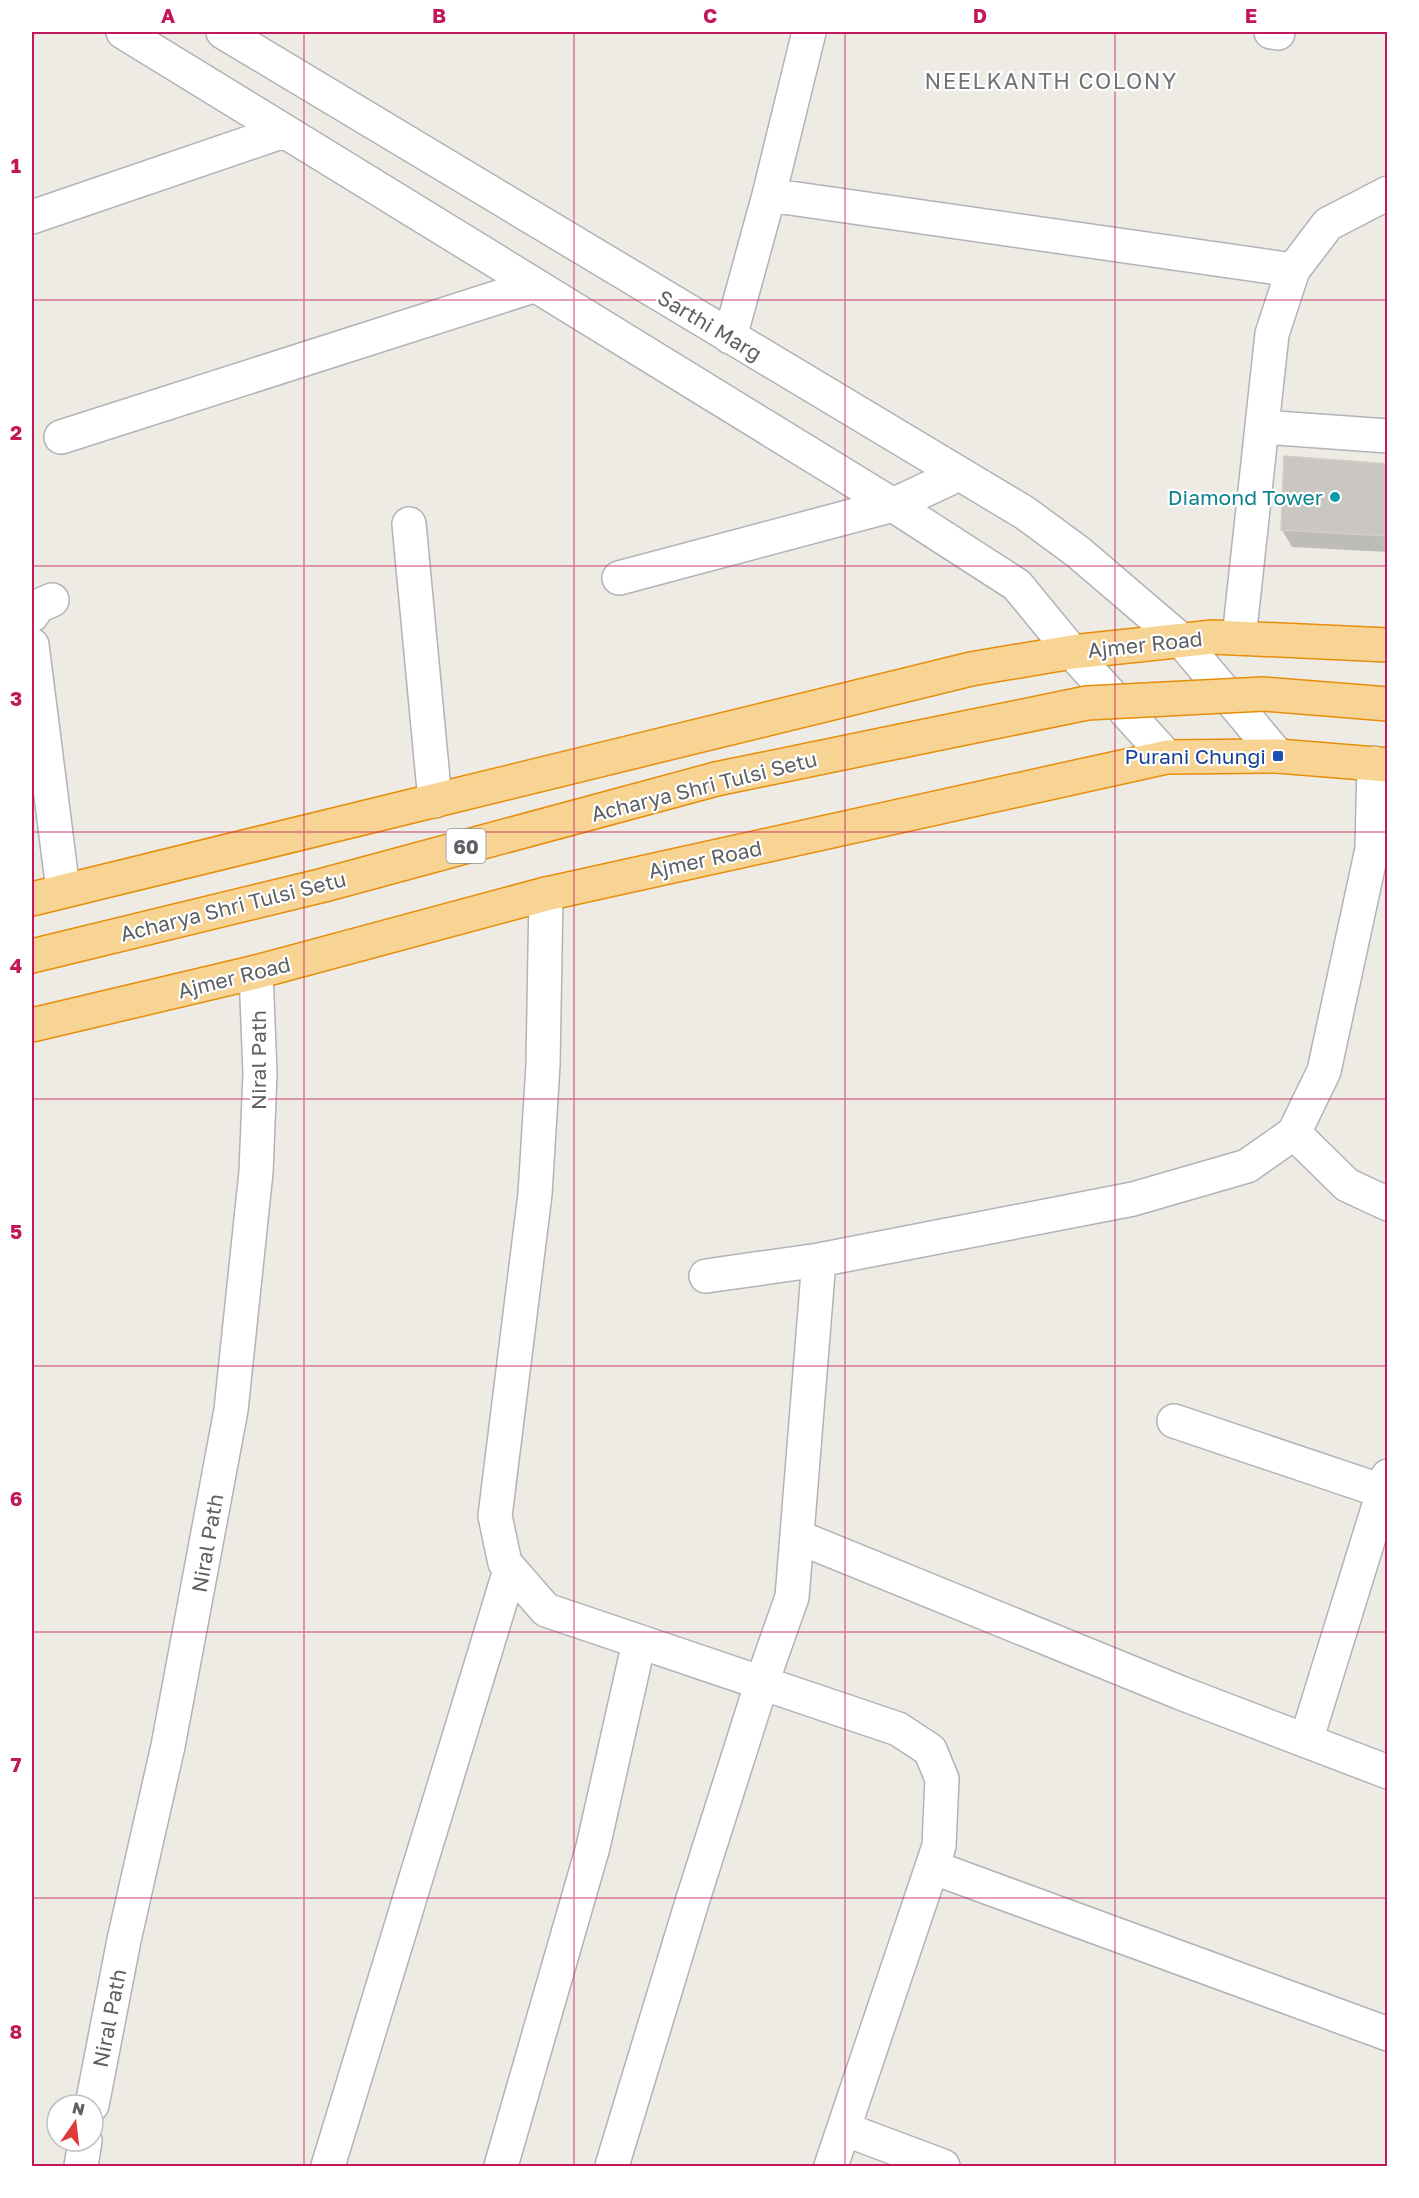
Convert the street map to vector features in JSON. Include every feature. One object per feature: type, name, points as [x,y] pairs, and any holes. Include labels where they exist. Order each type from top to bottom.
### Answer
[{"type":"highway","name":"Ajmer Road","points":[[32,899],[971,669],[1072,652],[1181,640],[1239,638],[1388,645]]},
{"type":"highway","name":"Acharya Shri Tulsi Setu","points":[[32,956],[324,885],[716,779],[1087,703],[1263,694],[1388,704]]},
{"type":"highway","name":"Ajmer Road","points":[[32,1026],[256,972],[546,894],[1167,758],[1278,756],[1381,764]]},
{"type":"street","points":[[123,32],[533,286],[893,505],[1017,585],[1072,652],[1167,758]]},
{"type":"street","name":"Sarthi Marg","points":[[227,32],[1025,513],[1078,552],[1181,640],[1278,756]]},
{"type":"street","points":[[730,337],[769,195],[809,32]]},
{"type":"street","points":[[32,217],[284,131]]},
{"type":"street","points":[[1239,638],[1272,334],[1293,270],[1328,224],[1388,193]]},
{"type":"street","points":[[769,195],[1293,270]]},
{"type":"street","points":[[61,437],[533,286]]},
{"type":"street","points":[[1263,427],[1388,436]]},
{"type":"street","points":[[619,578],[893,505],[959,474]]},
{"type":"street","points":[[409,524],[435,801]]},
{"type":"street","points":[[32,645],[63,890]]},
{"type":"street","points":[[705,1276],[819,1260],[1133,1199],[1247,1166],[1294,1133],[1324,1071],[1372,849],[1381,764]]},
{"type":"street","points":[[546,894],[543,1065],[536,1194],[495,1516],[505,1563],[546,1610],[898,1729],[930,1750],[942,1779],[939,1846],[831,2166]]},
{"type":"street","name":"Niral Path","points":[[94,2093],[124,1940],[168,1746],[231,1410],[256,1172],[260,1073],[256,972]]},
{"type":"street","points":[[1294,1133],[1347,1185],[1388,1204]]},
{"type":"street","points":[[612,2166],[762,1682],[792,1597],[819,1260]]},
{"type":"street","points":[[1173,1421],[1385,1483],[1306,1741]]},
{"type":"street","points":[[798,1537],[1181,1694],[1388,1772]]},
{"type":"street","points":[[328,2166],[510,1570]]},
{"type":"street","points":[[501,2166],[593,1847],[639,1642]]},
{"type":"street","points":[[932,1867],[1388,2034]]},
{"type":"street","points":[[844,2129],[943,2166]]},
{"type":"building","name":"Diamond Tower","points":[[1284,456],[1388,464],[1388,536],[1281,530]]},
{"type":"place","name":"Diamond Tower","points":[[1335,497]]},
{"type":"place","name":"Purani Chungi","points":[[1278,756]]},
{"type":"district","name":"NEELKANTH COLONY","points":[[1051,80]]}]
